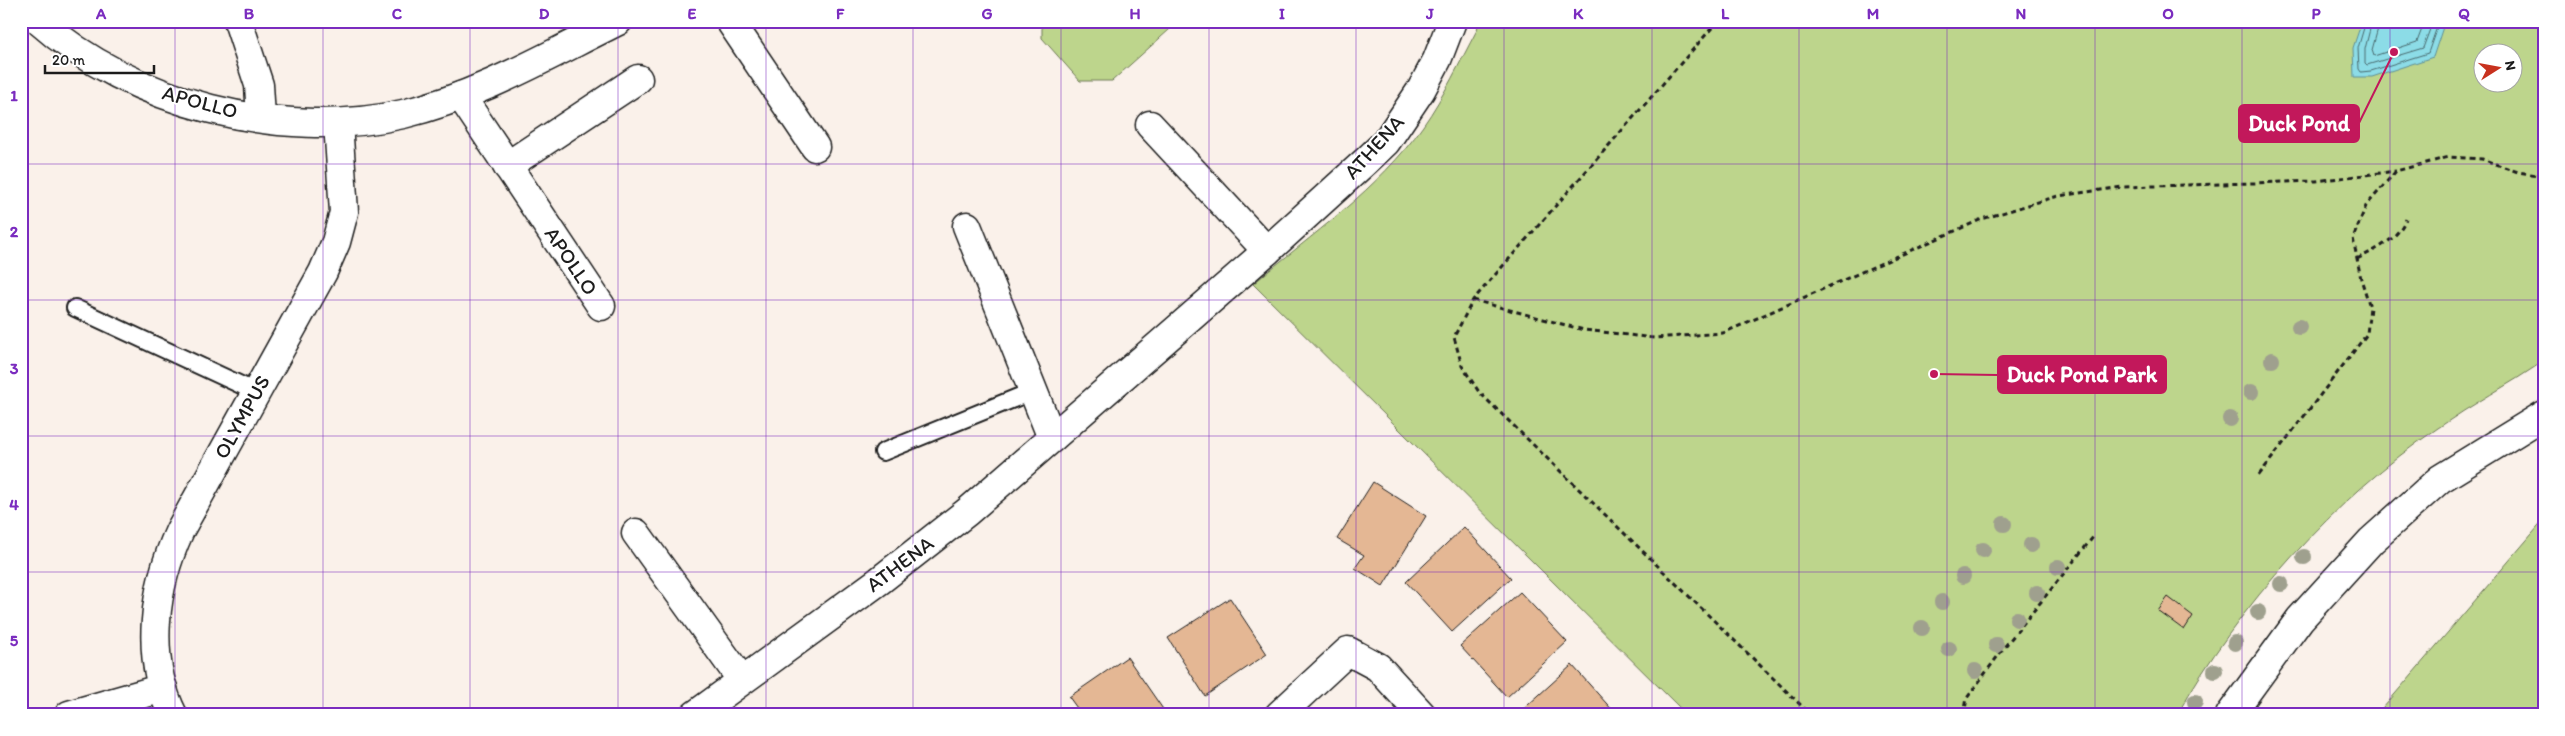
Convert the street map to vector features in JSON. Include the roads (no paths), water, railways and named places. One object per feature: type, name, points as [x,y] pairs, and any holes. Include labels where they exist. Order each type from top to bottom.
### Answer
[{"type":"street","name":"APOLLO","points":[[38,21],[78,53],[136,83],[199,106],[261,117],[338,123],[403,114],[461,96],[618,21]]},
{"type":"street","name":"APOLLO","points":[[238,21],[259,85],[261,117]]},
{"type":"street","points":[[730,21],[815,147]]},
{"type":"street","name":"ATHENA","points":[[695,715],[920,550],[967,512],[1266,252],[1386,142],[1421,90],[1437,60],[1452,21]]},
{"type":"street","points":[[507,166],[638,79]]},
{"type":"street","name":"APOLLO","points":[[461,96],[601,306]]},
{"type":"street","name":"OLYMPUS","points":[[173,715],[163,688],[157,658],[155,627],[160,584],[168,557],[256,392],[323,272],[336,242],[344,212],[338,123]]},
{"type":"street","points":[[1150,125],[1266,252]]},
{"type":"street","points":[[967,226],[1052,438]]},
{"type":"street","points":[[2230,715],[2300,619],[2371,541],[2440,479],[2544,415]]},
{"type":"street","points":[[636,533],[741,680]]},
{"type":"street","points":[[1278,715],[1348,651],[1378,667],[1422,715]]},
{"type":"street","points":[[69,715],[163,688]]},
{"type":"lane","points":[[75,308],[256,392]]},
{"type":"lane","points":[[882,452],[1032,391]]},
{"type":"water","points":[[2362,21],[2445,21],[2433,57],[2372,77],[2354,77],[2353,48]]},
{"type":"place","name":"Duck Pond","points":[[2394,52]]},
{"type":"place","name":"Duck Pond Park","points":[[1934,374]]}]
